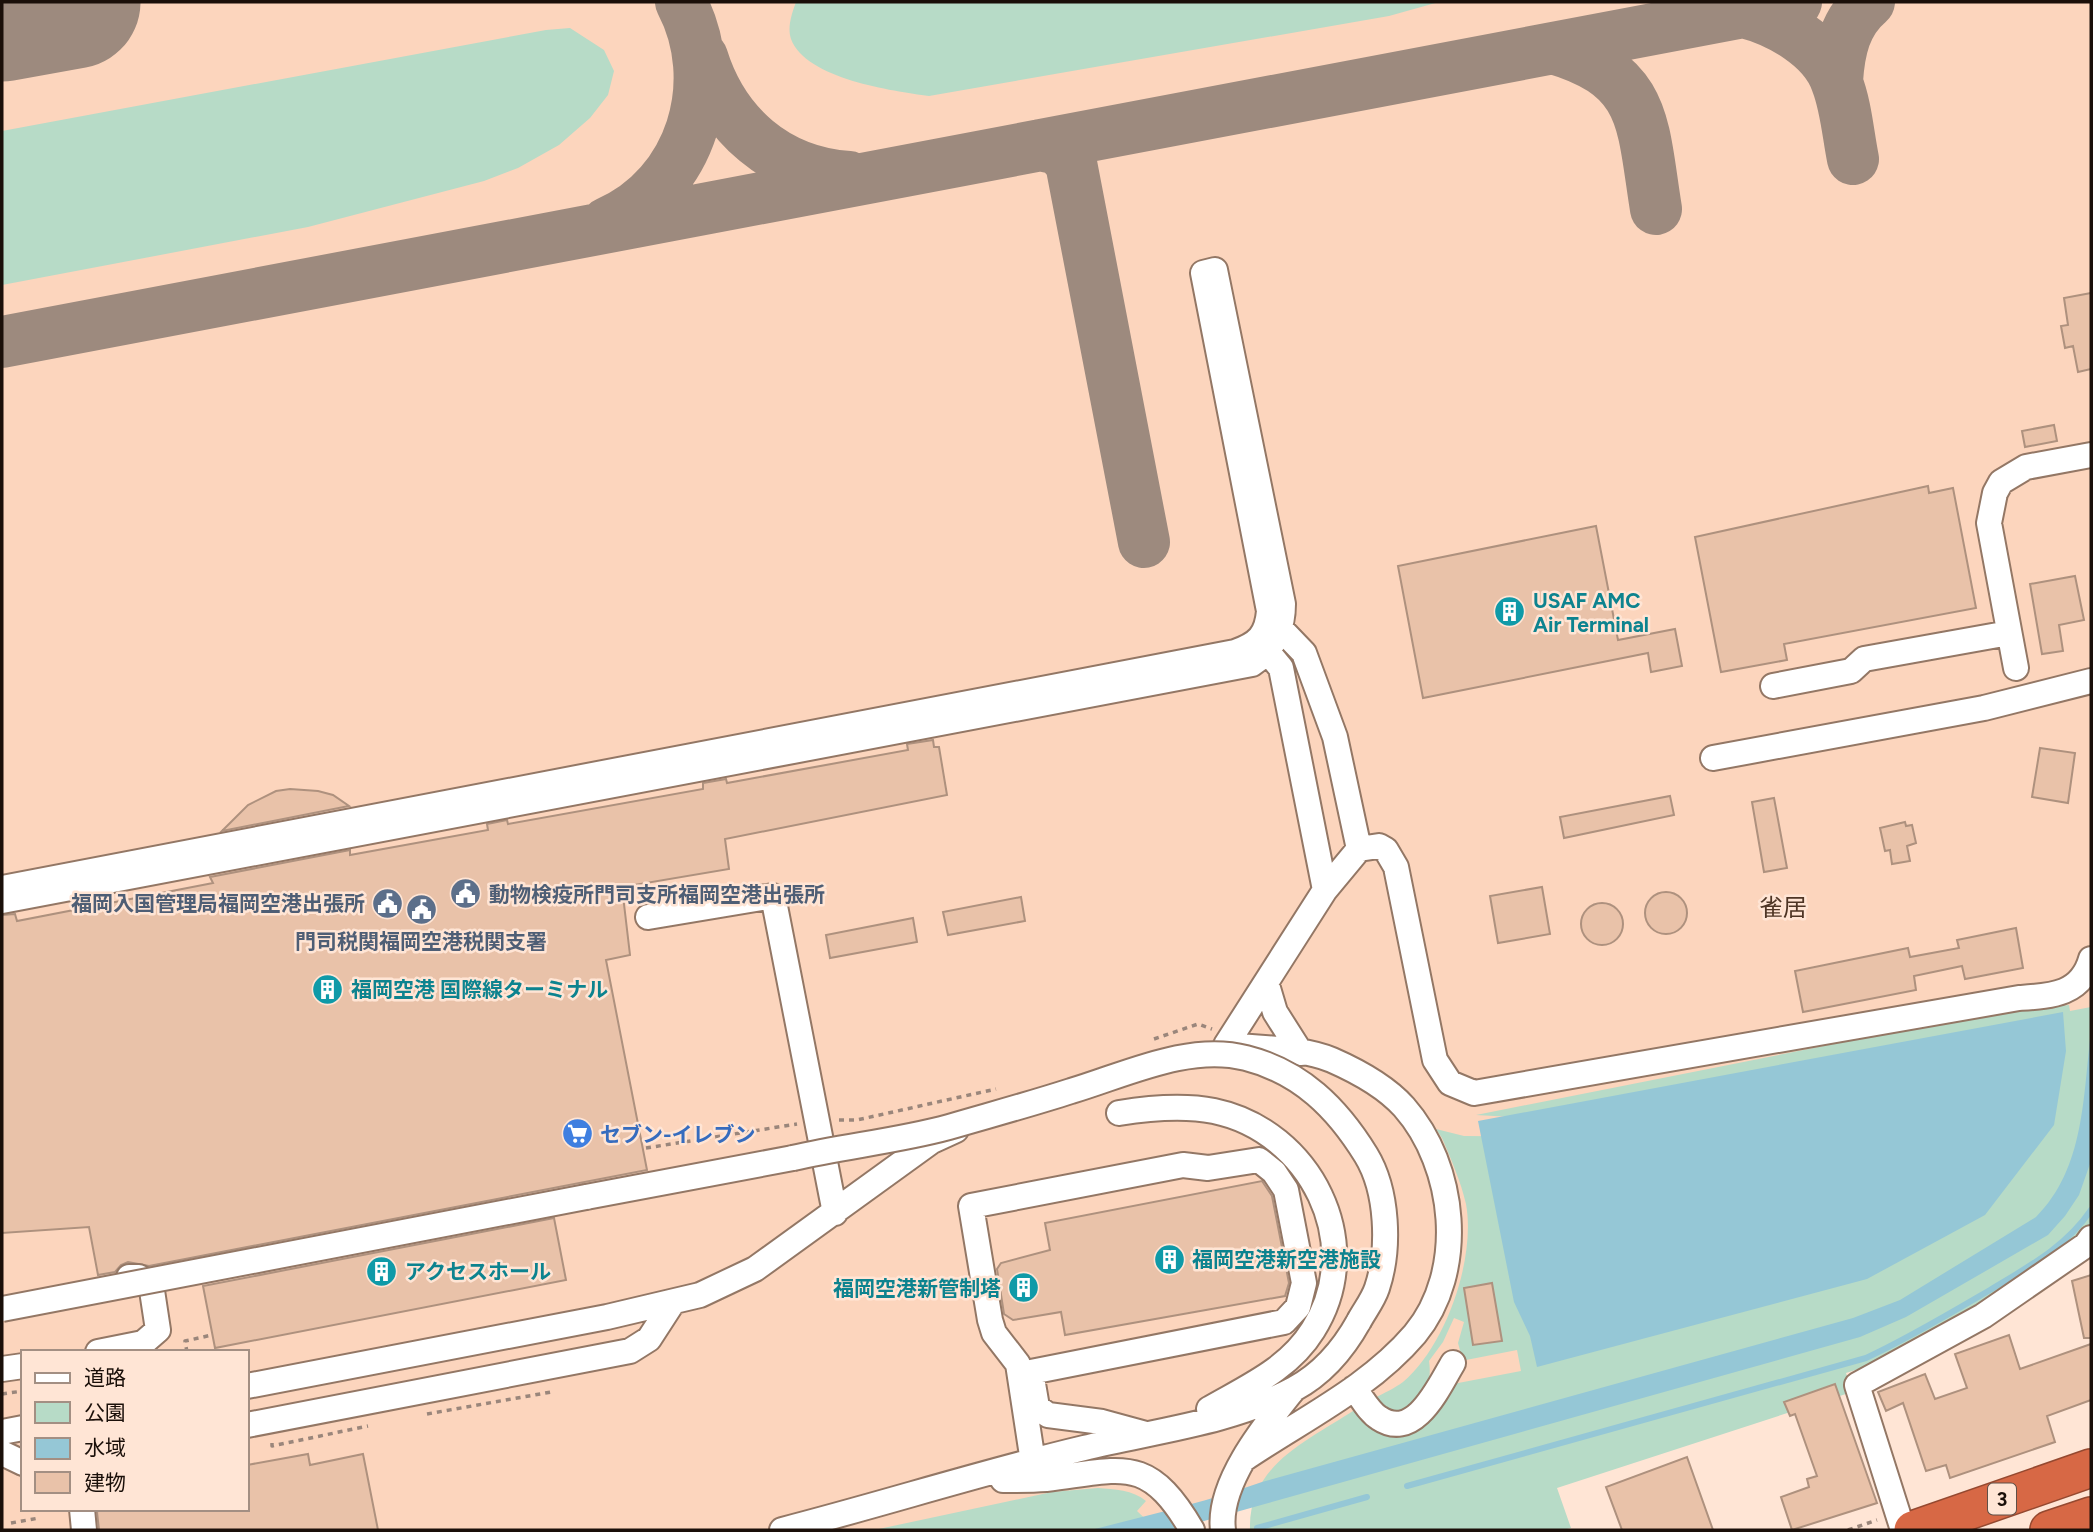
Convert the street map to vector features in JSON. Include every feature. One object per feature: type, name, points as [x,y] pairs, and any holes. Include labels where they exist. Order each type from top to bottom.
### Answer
[{"type":"highway","name":"3","points":[[1900,1526],[2091,1468]]},
{"type":"highway","points":[[1957,1530],[2091,1484]]},
{"type":"highway","points":[[2049,1530],[2091,1516]]},
{"type":"highway","points":[[2086,1530],[2091,1528]]},
{"type":"street","points":[[2,888],[1235,652],[1255,644],[1264,635],[1269,611],[1203,273],[1216,270],[1283,604],[1280,628],[1267,650],[1252,664],[2,901]]},
{"type":"street","points":[[2016,668],[1989,523],[1995,493],[2007,477],[2026,467],[2091,455]]},
{"type":"street","points":[[1280,628],[1304,653],[1335,737],[1359,849]]},
{"type":"street","points":[[1773,686],[1851,671],[1864,659],[2009,633]]},
{"type":"street","points":[[1267,650],[1282,668],[1325,890]]},
{"type":"street","points":[[1713,758],[1984,708],[2091,681]]},
{"type":"street","points":[[1226,1045],[1267,985],[1325,890],[1359,849],[1379,846],[1386,850],[1396,867],[1435,1060],[1450,1083],[1474,1093],[2019,998],[2052,996],[2081,981],[2091,959]]},
{"type":"street","points":[[648,917],[773,896],[835,1213]]},
{"type":"street","points":[[1267,985],[1275,1012],[1301,1053]]},
{"type":"street","points":[[248,1386],[673,1303],[727,1284],[755,1269],[932,1141],[951,1132],[1160,1060],[1226,1045],[1330,1059],[1362,1075],[1403,1106],[1429,1147],[1447,1201],[1451,1235],[1431,1310],[1415,1333],[1382,1367],[1354,1388],[1244,1459]]},
{"type":"street","points":[[2,1309],[946,1128],[1156,1064],[1201,1054],[1244,1057],[1288,1073],[1316,1092],[1346,1122],[1375,1169],[1383,1209],[1384,1259],[1376,1291],[1348,1341],[1317,1373],[1294,1389],[1234,1413],[1034,1462],[782,1530]]},
{"type":"street","points":[[1119,1113],[1187,1107],[1216,1111],[1245,1122],[1272,1137],[1299,1159],[1320,1194],[1333,1226],[1335,1262],[1328,1297],[1313,1330],[1290,1357],[1264,1380],[1175,1427]]},
{"type":"street","points":[[1034,1462],[1018,1364],[994,1332],[990,1320],[971,1206],[1183,1165],[1208,1168],[1259,1160],[1274,1172],[1286,1190],[1304,1283],[1298,1307],[1284,1322],[1031,1372],[1037,1407],[1048,1415],[1102,1422],[1146,1434]]},
{"type":"street","points":[[1900,1526],[1857,1385],[1983,1316],[2086,1245],[2091,1238]]},
{"type":"street","points":[[2,1302],[132,1276],[146,1280],[153,1290],[160,1324],[155,1336],[143,1343],[108,1350]]},
{"type":"street","points":[[248,1425],[630,1352],[649,1339],[673,1303]]},
{"type":"street","points":[[1354,1388],[1377,1418],[1401,1423],[1422,1412],[1453,1363]]},
{"type":"street","points":[[2,1369],[21,1366]]},
{"type":"street","points":[[1223,1530],[1230,1489],[1244,1459],[1294,1389]]},
{"type":"street","points":[[248,1442],[382,1419]]},
{"type":"street","points":[[2,1432],[21,1428]]},
{"type":"street","points":[[2,1453],[21,1462]]},
{"type":"street","points":[[966,1481],[1046,1479],[1121,1469],[1144,1477],[1162,1488],[1176,1502],[1192,1530]]},
{"type":"street","points":[[82,1511],[84,1530]]},
{"type":"path","points":[[187,1350],[185,1341],[212,1335]]},
{"type":"path","points":[[2,1394],[21,1391]]},
{"type":"path","points":[[422,1415],[551,1392]]},
{"type":"path","points":[[272,1446],[382,1419]]},
{"type":"path","points":[[11,1523],[39,1518]]},
{"type":"path","points":[[1848,1530],[1900,1526]]},
{"type":"shaded area","points":[[2,2],[2091,2],[2091,1137],[1881,1316],[1105,1530],[2,1530]]},
{"type":"green space","points":[[796,2],[1439,2],[1389,16],[929,96],[852,81],[814,64],[800,53],[791,39],[790,25]]},
{"type":"green space","points":[[570,28],[604,50],[614,71],[608,95],[590,118],[559,145],[518,168],[484,181],[308,227],[2,285],[2,131],[546,30]]},
{"type":"green space","points":[[2069,1005],[2070,1011],[2091,1007],[2091,1230],[2058,1260],[1902,1355],[1846,1373],[1852,1392],[1557,1488],[1571,1528],[1250,1530],[1252,1507],[1259,1488],[1270,1471],[1301,1444],[1356,1409],[1382,1427],[1400,1431],[1410,1429],[1428,1417],[1438,1403],[1446,1398],[1453,1384],[1521,1371],[1517,1350],[1466,1360],[1462,1358],[1458,1343],[1464,1322],[1454,1318],[1443,1342],[1429,1361],[1428,1384],[1419,1402],[1403,1413],[1393,1413],[1381,1410],[1375,1398],[1403,1382],[1432,1347],[1454,1300],[1462,1275],[1468,1226],[1466,1204],[1452,1162],[1436,1129],[1464,1136],[1586,1137],[1605,1122],[1476,1115],[2000,1011]]},
{"type":"green space","points":[[1098,1488],[1123,1491],[1141,1497],[1146,1501],[1137,1511],[1157,1530],[874,1530],[1052,1492]]},
{"type":"water","points":[[2063,1012],[2066,1051],[2054,1125],[1985,1215],[1867,1279],[1537,1367],[1530,1336],[1514,1302],[1478,1121]]},
{"type":"water","points":[[2091,1031],[2091,1161],[2079,1195],[2048,1235],[1906,1317],[1860,1337],[1172,1530],[1091,1530],[1853,1318],[1900,1300],[2036,1217],[2052,1198],[2073,1154],[2079,1130]]},
{"type":"building","points":[[2091,293],[2091,369],[2078,372],[2073,346],[2065,348],[2061,326],[2068,325],[2064,298]]},
{"type":"building","points":[[2054,425],[2057,441],[2025,447],[2022,431]]},
{"type":"building","points":[[1928,486],[1929,493],[1953,488],[1976,608],[1784,644],[1787,660],[1721,672],[1695,537]]},
{"type":"building","name":"USAF AMC Air Terminal","points":[[1596,526],[1618,640],[1675,629],[1682,666],[1651,672],[1648,653],[1423,698],[1398,566]]},
{"type":"building","points":[[2075,576],[2084,620],[2059,625],[2063,651],[2042,654],[2030,584]]},
{"type":"building","name":"福岡空港 国際線ターミナル","points":[[933,740],[934,747],[939,747],[947,795],[725,839],[729,869],[622,887],[630,955],[606,960],[647,1170],[149,1266],[128,1262],[115,1272],[98,1275],[89,1227],[2,1233],[2,915],[15,914],[17,921],[213,883],[210,877],[350,850],[350,855],[488,830],[487,824],[507,820],[508,824],[703,789],[703,783],[726,779],[727,783],[908,750],[907,744]]},
{"type":"building","points":[[2040,748],[2075,753],[2068,803],[2032,797]]},
{"type":"building","points":[[290,789],[333,795],[349,806],[222,831],[248,805],[276,791]]},
{"type":"building","points":[[1670,796],[1674,815],[1564,838],[1560,817]]},
{"type":"building","points":[[1774,798],[1787,868],[1764,872],[1752,802]]},
{"type":"building","points":[[1905,822],[1906,826],[1912,825],[1916,843],[1907,846],[1910,861],[1892,864],[1890,850],[1885,851],[1880,828]]},
{"type":"building","points":[[1542,887],[1550,934],[1498,943],[1490,896]]},
{"type":"building","points":[[1666,892],[1681,898],[1687,913],[1681,928],[1666,934],[1651,928],[1645,913],[1651,898]]},
{"type":"building","points":[[1021,897],[1025,921],[948,935],[943,912]]},
{"type":"building","points":[[1602,903],[1617,909],[1623,924],[1617,939],[1602,945],[1587,939],[1581,924],[1587,909]]},
{"type":"building","points":[[913,918],[917,942],[830,958],[826,935]]},
{"type":"building","points":[[2016,928],[2023,968],[1965,979],[1962,966],[1914,976],[1916,990],[1803,1012],[1795,971],[1908,948],[1910,957],[1959,948],[1957,940]]},
{"type":"building","name":"福岡空港新空港施設","points":[[1262,1181],[1272,1196],[1289,1283],[1285,1296],[1065,1335],[1061,1312],[1013,1320],[1004,1314],[997,1269],[1001,1263],[1050,1250],[1045,1223]]},
{"type":"building","name":"アクセスホール","points":[[554,1218],[566,1280],[215,1348],[203,1286]]},
{"type":"building","points":[[2091,1275],[2091,1338],[2084,1338],[2072,1281]]},
{"type":"building","points":[[1492,1283],[1502,1341],[1473,1345],[1464,1288]]},
{"type":"building","points":[[2009,1335],[2020,1369],[2091,1344],[2091,1400],[2047,1416],[2055,1442],[1950,1478],[1946,1465],[1926,1471],[1903,1403],[1886,1411],[1878,1392],[1925,1374],[1935,1399],[1967,1388],[1955,1354]]},
{"type":"building","points":[[1835,1384],[1877,1503],[1792,1530],[1781,1497],[1809,1487],[1807,1479],[1817,1476],[1795,1414],[1790,1416],[1784,1402]]},
{"type":"building","points":[[308,1454],[310,1465],[363,1454],[378,1530],[99,1530],[98,1511],[248,1511],[248,1465]]},
{"type":"building","points":[[1687,1457],[1713,1530],[1622,1530],[1606,1487]]},
{"type":"waterway","points":[[1407,1486],[1866,1358],[1929,1325],[2032,1264],[2058,1246],[2091,1210]]},
{"type":"waterway","points":[[1257,1528],[1367,1497]]},
{"type":"taxiway","points":[[607,223],[636,206],[660,184],[679,158],[692,129],[698,97],[699,65],[693,33],[681,2]]},
{"type":"taxiway","points":[[2,342],[1796,2]]},
{"type":"taxiway","points":[[1837,81],[1839,58],[1845,37],[1854,18],[1869,2]]},
{"type":"taxiway","points":[[1744,12],[1772,22],[1799,37],[1812,47],[1831,70],[1845,111],[1853,159]]},
{"type":"taxiway","points":[[1553,48],[1584,59],[1607,73],[1624,89],[1635,107],[1642,128],[1656,209]]},
{"type":"taxiway","points":[[702,57],[724,104],[738,124],[756,141],[798,166],[849,177]]},
{"type":"taxiway","points":[[1040,145],[1059,149],[1071,163],[1144,542]]},
{"type":"runway","points":[[2,15],[74,2]]},
{"type":"place","name":"USAF AMC Air Terminal","points":[[1510,612]]},
{"type":"place","name":"動物検疫所門司支所福岡空港出張所","points":[[466,894]]},
{"type":"place","name":"福岡入国管理局福岡空港出張所","points":[[388,903]]},
{"type":"place","name":"門司税関福岡空港税関支署","points":[[421,909]]},
{"type":"place","name":"福岡空港 国際線ターミナル","points":[[328,989]]},
{"type":"place","name":"セブン-イレブン","points":[[577,1134]]},
{"type":"place","name":"福岡空港新空港施設","points":[[1169,1259]]},
{"type":"place","name":"アクセスホール","points":[[382,1271]]},
{"type":"place","name":"福岡空港新管制塔","points":[[1024,1288]]},
{"type":"district","name":"雀居","points":[[1783,907]]}]
